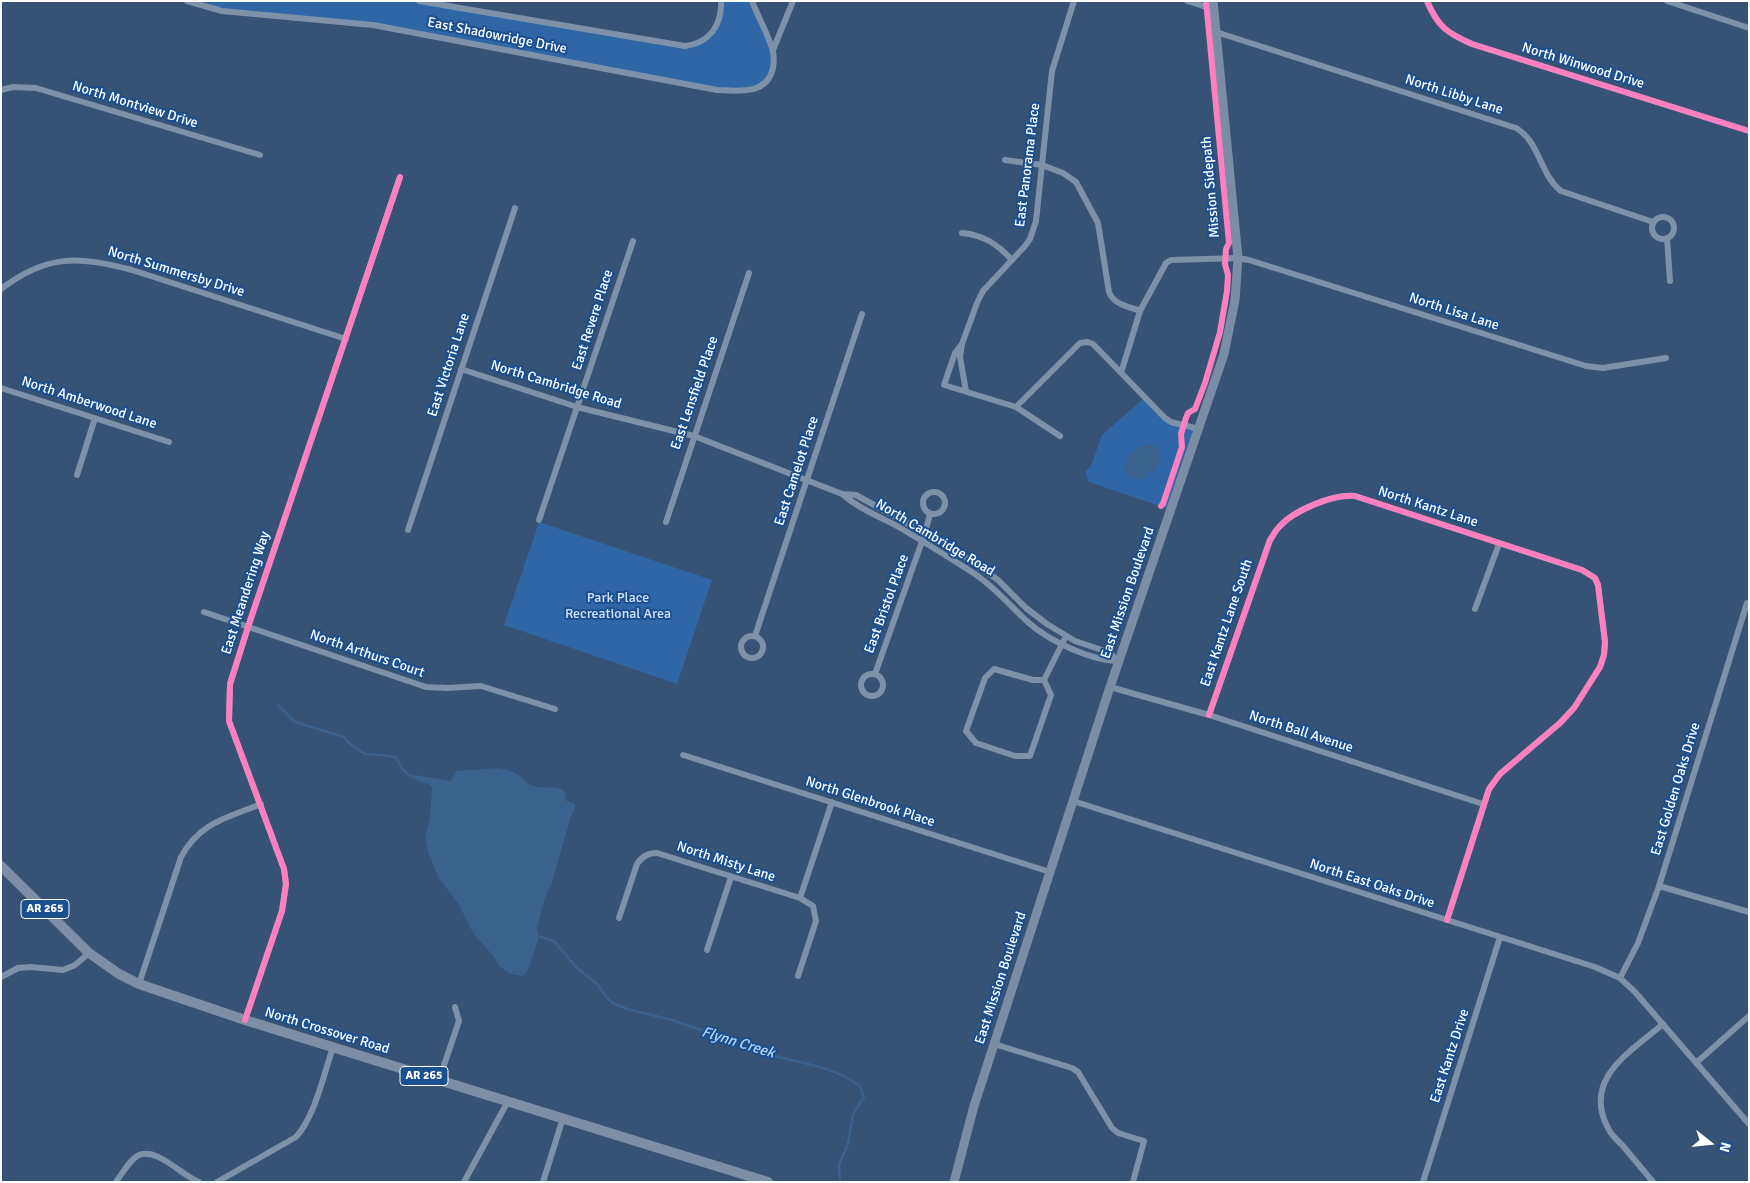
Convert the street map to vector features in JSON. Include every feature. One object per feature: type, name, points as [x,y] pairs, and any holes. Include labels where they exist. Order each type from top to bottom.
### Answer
[{"type":"main road","name":"East Mission Boulevard","points":[[954,1182],[974,1106],[994,1044],[1110,687],[1199,430],[1229,335],[1235,300],[1238,258],[1213,5]]},
{"type":"main road","name":"North Crossover Road","points":[[1,866],[89,953],[119,974],[139,984],[245,1020],[768,1182]]},
{"type":"street","name":"East Shadowridge Drive","points":[[187,1],[222,12],[373,25],[707,88],[734,91],[761,87],[771,77],[774,63],[773,50]]},
{"type":"street","points":[[419,1],[677,46],[694,45],[705,40],[715,30],[721,17],[721,1]]},
{"type":"street","points":[[752,1],[773,50]]},
{"type":"street","points":[[773,50],[793,1]]},
{"type":"street","name":"East Panorama Place","points":[[962,344],[955,353],[944,385],[962,392],[966,391],[960,356],[962,344],[977,302],[983,291],[1025,246],[1033,231],[1052,71],[1074,1]]},
{"type":"street","points":[[1187,1],[1213,5]]},
{"type":"street","name":"North Winwood Drive","points":[[1427,1],[1438,24],[1451,35],[1472,44],[1749,132]]},
{"type":"street","points":[[1667,1],[1749,28]]},
{"type":"street","name":"North Libby Lane","points":[[1216,32],[1516,128],[1530,140],[1550,180],[1561,191],[1654,222],[1662,216],[1672,220],[1674,230],[1667,238],[1670,280]]},
{"type":"street","name":"North Montview Drive","points":[[1,90],[36,88],[260,155]]},
{"type":"street","points":[[1004,160],[1042,165],[1063,173],[1076,182],[1098,223],[1109,292],[1117,302],[1140,311],[1121,372]]},
{"type":"street","name":"East Meandering Way","points":[[245,1020],[282,911],[286,884],[284,869],[229,721],[230,684],[400,177]]},
{"type":"street","name":"East Victoria Lane","points":[[408,530],[515,208]]},
{"type":"street","points":[[1654,222],[1652,228],[1654,235],[1660,239],[1667,238]]},
{"type":"street","points":[[962,233],[978,235],[990,240],[1012,260]]},
{"type":"street","name":"East Revere Place","points":[[539,520],[632,241]]},
{"type":"street","name":"North Lisa Lane","points":[[1140,311],[1166,263],[1171,260],[1238,258],[1586,366],[1603,368],[1666,358]]},
{"type":"street","name":"North Summersby Drive","points":[[1,289],[14,279],[33,269],[54,262],[100,261],[346,339]]},
{"type":"street","name":"East Lensfield Place","points":[[666,522],[749,273]]},
{"type":"street","name":"East Camelot Place","points":[[755,636],[862,314]]},
{"type":"street","points":[[1016,407],[1084,341],[1093,344],[1165,418],[1171,422],[1199,430]]},
{"type":"street","name":"North Cambridge Road","points":[[461,368],[577,407],[694,436],[842,494],[856,495],[975,563],[998,580],[1026,608],[1066,637],[1108,652],[1119,661]]},
{"type":"street","name":"North Amberwood Lane","points":[[1,388],[169,442]]},
{"type":"street","points":[[966,391],[1016,407],[1060,436]]},
{"type":"street","points":[[76,475],[95,418]]},
{"type":"street","name":"North Cambridge Road","points":[[842,494],[852,503],[898,526],[986,581],[1031,624],[1062,644],[1106,661],[1119,661]]},
{"type":"street","name":"North Kantz Lane","points":[[1270,540],[1280,526],[1296,514],[1324,500],[1345,495],[1355,496],[1589,573],[1595,578],[1598,585],[1605,642],[1604,655],[1600,667],[1574,708],[1560,723],[1500,774],[1489,789],[1483,804]]},
{"type":"street","name":"East Bristol Place","points":[[875,674],[922,542],[930,514]]},
{"type":"street","name":"East Kantz Lane South","points":[[1208,715],[1270,540]]},
{"type":"street","points":[[1475,609],[1499,544]]},
{"type":"street","name":"East Golden Oaks Drive","points":[[1620,978],[1638,943],[1659,886],[1748,603]]},
{"type":"street","name":"North Arthurs Court","points":[[204,612],[426,687],[481,686],[555,709]]},
{"type":"street","points":[[1044,680],[1066,637]]},
{"type":"street","points":[[994,669],[1033,680],[1044,680],[1051,695],[1030,756],[1015,756],[976,743],[966,731],[985,678],[994,669]]},
{"type":"street","name":"North Ball Avenue","points":[[1110,687],[1208,715],[1483,804]]},
{"type":"street","name":"North Glenbrook Place","points":[[683,755],[1050,872]]},
{"type":"street","name":"North East Oaks Drive","points":[[1073,801],[1596,967],[1620,978],[1635,992],[1749,1124]]},
{"type":"street","points":[[798,976],[816,921],[814,906],[800,898],[832,802]]},
{"type":"street","points":[[139,984],[181,857],[187,846],[202,830],[261,804]]},
{"type":"street","points":[[1447,920],[1483,804]]},
{"type":"street","name":"North Misty Lane","points":[[619,918],[636,864],[645,856],[658,853],[800,898]]},
{"type":"street","points":[[707,950],[731,877]]},
{"type":"street","points":[[1659,886],[1749,912]]},
{"type":"street","name":"East Kantz Drive","points":[[1423,1182],[1500,937]]},
{"type":"street","points":[[1,977],[18,968],[31,967],[63,970],[75,966],[89,953]]},
{"type":"street","points":[[439,1080],[459,1021],[455,1007]]},
{"type":"street","points":[[1696,1062],[1749,1016]]},
{"type":"street","points":[[1653,1182],[1608,1130],[1602,1116],[1599,1098],[1605,1078],[1618,1062],[1663,1024]]},
{"type":"street","points":[[994,1044],[1072,1068],[1078,1072],[1112,1128],[1118,1133],[1144,1141],[1134,1182]]},
{"type":"street","points":[[217,1182],[296,1137],[304,1129],[310,1118],[333,1047]]},
{"type":"street","points":[[464,1182],[508,1102]]},
{"type":"street","points":[[543,1182],[563,1118]]},
{"type":"street","points":[[116,1182],[138,1155],[147,1153],[163,1159],[198,1182]]},
{"type":"green space","points":[[187,1],[419,1],[695,45],[715,30],[721,1],[752,1],[773,50],[771,77],[761,87],[735,91],[373,25],[222,11]]},
{"type":"green space","points":[[1145,397],[1165,418],[1199,429],[1171,510],[1089,482],[1085,472],[1091,465],[1102,435]]},
{"type":"green space","name":"Park Place Recreational Area","points":[[539,522],[712,580],[677,684],[504,625]]},
{"type":"shaded area","points":[[1146,445],[1155,446],[1160,451],[1158,453],[1161,457],[1159,464],[1153,472],[1147,473],[1147,477],[1138,479],[1129,477],[1128,471],[1124,469],[1127,461],[1138,448]]},
{"type":"shaded area","points":[[498,768],[516,773],[535,786],[562,789],[566,795],[565,800],[575,804],[551,886],[542,907],[537,930],[539,937],[528,970],[525,975],[521,976],[510,974],[499,966],[495,958],[473,933],[459,905],[438,877],[428,852],[425,836],[430,819],[432,788],[428,784],[414,779],[415,775],[451,781],[456,771]]},
{"type":"waterway","points":[[278,705],[295,722],[344,737],[350,744],[365,754],[397,758],[404,771],[416,778]]},
{"type":"waterway","name":"Flynn Creek","points":[[538,936],[554,941],[576,967],[597,984],[613,1003],[627,1009],[672,1020],[766,1054],[831,1071],[846,1077],[860,1086],[864,1097],[853,1114],[848,1144],[839,1165],[840,1182]]},
{"type":"cycle path","name":"Mission Sidepath","points":[[1161,506],[1182,447],[1181,434],[1186,418],[1188,413],[1195,409],[1205,383],[1220,332],[1227,291],[1228,275],[1225,264],[1226,249],[1229,243],[1206,1]]},
{"type":"cycle path","points":[[1427,1],[1435,17],[1444,28],[1472,44],[1749,131]]},
{"type":"cycle path","points":[[245,1020],[282,911],[286,884],[284,869],[229,721],[230,684],[400,177]]},
{"type":"cycle path","points":[[1209,715],[1270,540],[1278,529],[1294,515],[1325,500],[1355,496],[1582,570],[1595,578],[1598,585],[1605,642],[1604,655],[1600,667],[1574,708],[1560,723],[1500,774],[1489,789],[1447,920]]}]
